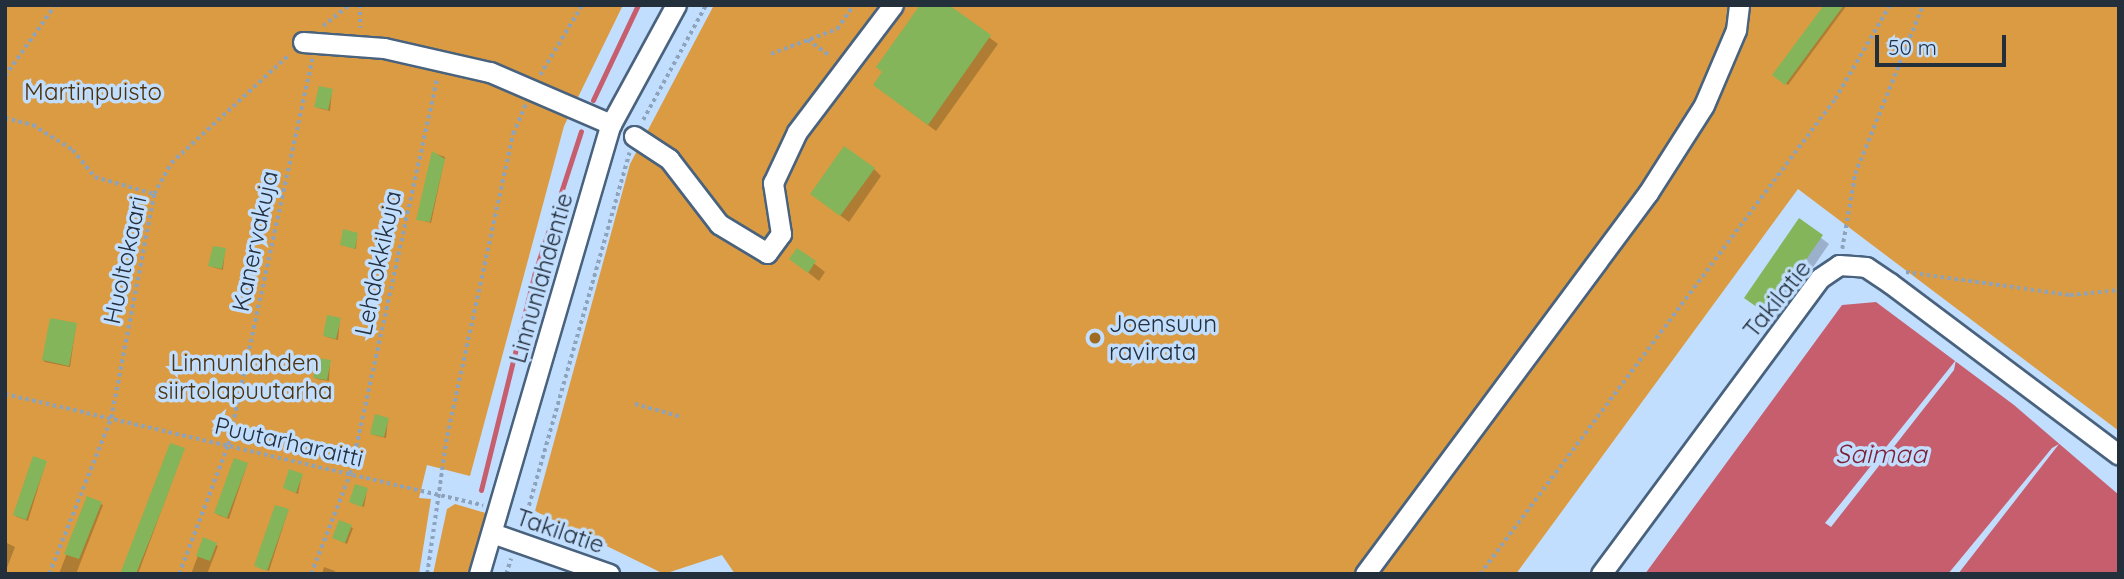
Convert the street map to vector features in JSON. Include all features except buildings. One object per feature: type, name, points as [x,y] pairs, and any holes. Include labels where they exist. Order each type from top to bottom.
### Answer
[{"type":"street","name":"Linnunlahdentie","points":[[479,574],[495,534],[611,124],[676,5]]},
{"type":"street","points":[[634,136],[669,159],[719,224],[767,253],[780,234],[773,184],[797,132],[893,5]]},
{"type":"street","points":[[1365,574],[1648,193],[1704,105],[1736,30],[1739,5]]},
{"type":"street","points":[[309,43],[441,59],[533,88],[611,124]]},
{"type":"street","name":"Takilatie","points":[[1601,574],[1819,278],[1839,265],[1866,267]]},
{"type":"street","points":[[1866,267],[2119,455]]},
{"type":"street","name":"Takilatie","points":[[495,534],[609,574]]},
{"type":"path","points":[[5,76],[55,5]]},
{"type":"path","points":[[427,574],[442,495],[447,436],[513,134],[533,88],[582,5]]},
{"type":"path","points":[[506,574],[518,542],[634,136],[706,5]]},
{"type":"path","points":[[771,54],[837,29],[854,5]]},
{"type":"path","points":[[1479,574],[1835,99],[1890,5]]},
{"type":"path","points":[[1839,265],[1855,174],[1923,5]]},
{"type":"path","points":[[808,40],[829,55]]},
{"type":"path","name":"Huoltokaari","points":[[49,574],[111,418],[154,194],[171,163],[309,43]]},
{"type":"path","name":"Kanervakuja","points":[[179,574],[228,445],[309,43]]},
{"type":"path","name":"Lehdokkikuja","points":[[311,574],[350,474],[441,59]]},
{"type":"path","points":[[5,118],[33,125],[73,150],[95,177],[154,194]]},
{"type":"path","points":[[1866,267],[2070,295],[2119,290]]},
{"type":"path","name":"Puutarharaitti","points":[[5,394],[502,509]]},
{"type":"path","points":[[635,404],[682,417]]},
{"type":"green space","name":"Linnunlahden siirtolapuutarha","points":[[5,5],[623,5],[564,126],[470,476],[427,465],[419,498],[431,499],[419,574],[5,574]]},
{"type":"green space","name":"Joensuun ravirata","points":[[714,5],[2119,5],[2119,431],[1798,189],[1516,574],[735,574],[722,555],[664,574],[535,511],[630,164]]},
{"type":"green space","points":[[455,504],[489,514],[467,574],[433,574],[447,509]]},
{"type":"water","name":"Saimaa","points":[[1876,302],[2014,405],[2119,495],[2119,574],[1645,574],[1842,305]]},
{"type":"pier","points":[[1956,360],[1954,370],[1831,527],[1825,523]]},
{"type":"pier","points":[[2059,444],[1958,574],[1948,574],[2052,448]]},
{"type":"waterway","points":[[593,100],[638,5]]},
{"type":"waterway","points":[[481,490],[535,272],[581,131]]},
{"type":"place","name":"Joensuun ravirata","points":[[1095,338]]},
{"type":"park label","name":"Martinpuisto","points":[[93,92]]}]
